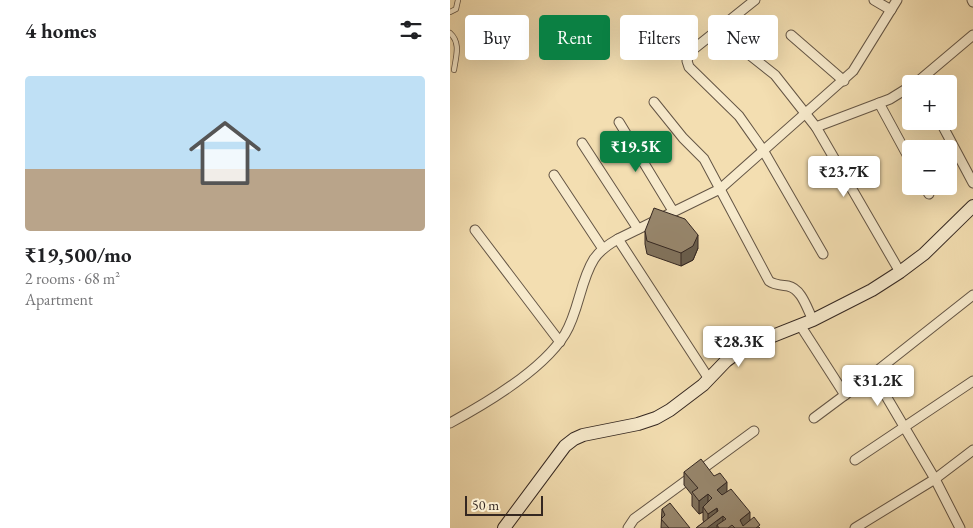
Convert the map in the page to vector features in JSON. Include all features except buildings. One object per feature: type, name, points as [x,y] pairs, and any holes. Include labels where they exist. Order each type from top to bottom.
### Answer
[{"type":"street","points":[[737,15],[756,0]]},
{"type":"street","points":[[874,0],[891,10]]},
{"type":"street","points":[[450,423],[475,409],[527,374],[560,342],[574,314],[588,271],[595,258],[603,249],[618,238],[720,188],[805,112],[844,81],[853,71],[897,0]]},
{"type":"street","points":[[791,35],[844,81]]},
{"type":"street","points":[[926,75],[973,35]]},
{"type":"street","points":[[708,38],[690,52],[686,61],[689,67],[739,116],[763,150],[823,254]]},
{"type":"street","points":[[756,60],[775,75],[816,127],[900,272]]},
{"type":"street","points":[[816,127],[890,99],[902,92]]},
{"type":"street","points":[[654,102],[683,138],[704,159],[769,281],[798,291],[813,320]]},
{"type":"street","points":[[879,103],[902,145]]},
{"type":"street","points":[[619,122],[674,211]]},
{"type":"street","points":[[945,130],[973,183]]},
{"type":"street","points":[[582,142],[638,229]]},
{"type":"street","points":[[554,175],[603,249]]},
{"type":"street","points":[[504,528],[564,446],[574,439],[583,435],[638,424],[656,418],[670,410],[709,379],[726,361],[745,346],[813,320],[872,290],[900,272],[924,254],[973,206]]},
{"type":"street","points":[[475,230],[560,342]]},
{"type":"street","points":[[618,238],[709,379]]},
{"type":"street","points":[[814,418],[971,300]]},
{"type":"street","points":[[800,325],[845,395]]},
{"type":"street","points":[[872,374],[935,480],[960,528]]},
{"type":"street","points":[[855,460],[903,426],[973,381]]},
{"type":"street","points":[[628,528],[634,519],[754,431]]},
{"type":"street","points":[[855,528],[935,480],[973,450]]},
{"type":"lane","points":[[450,12],[456,9],[458,0]]},
{"type":"lane","points":[[450,32],[458,44],[454,70]]}]
